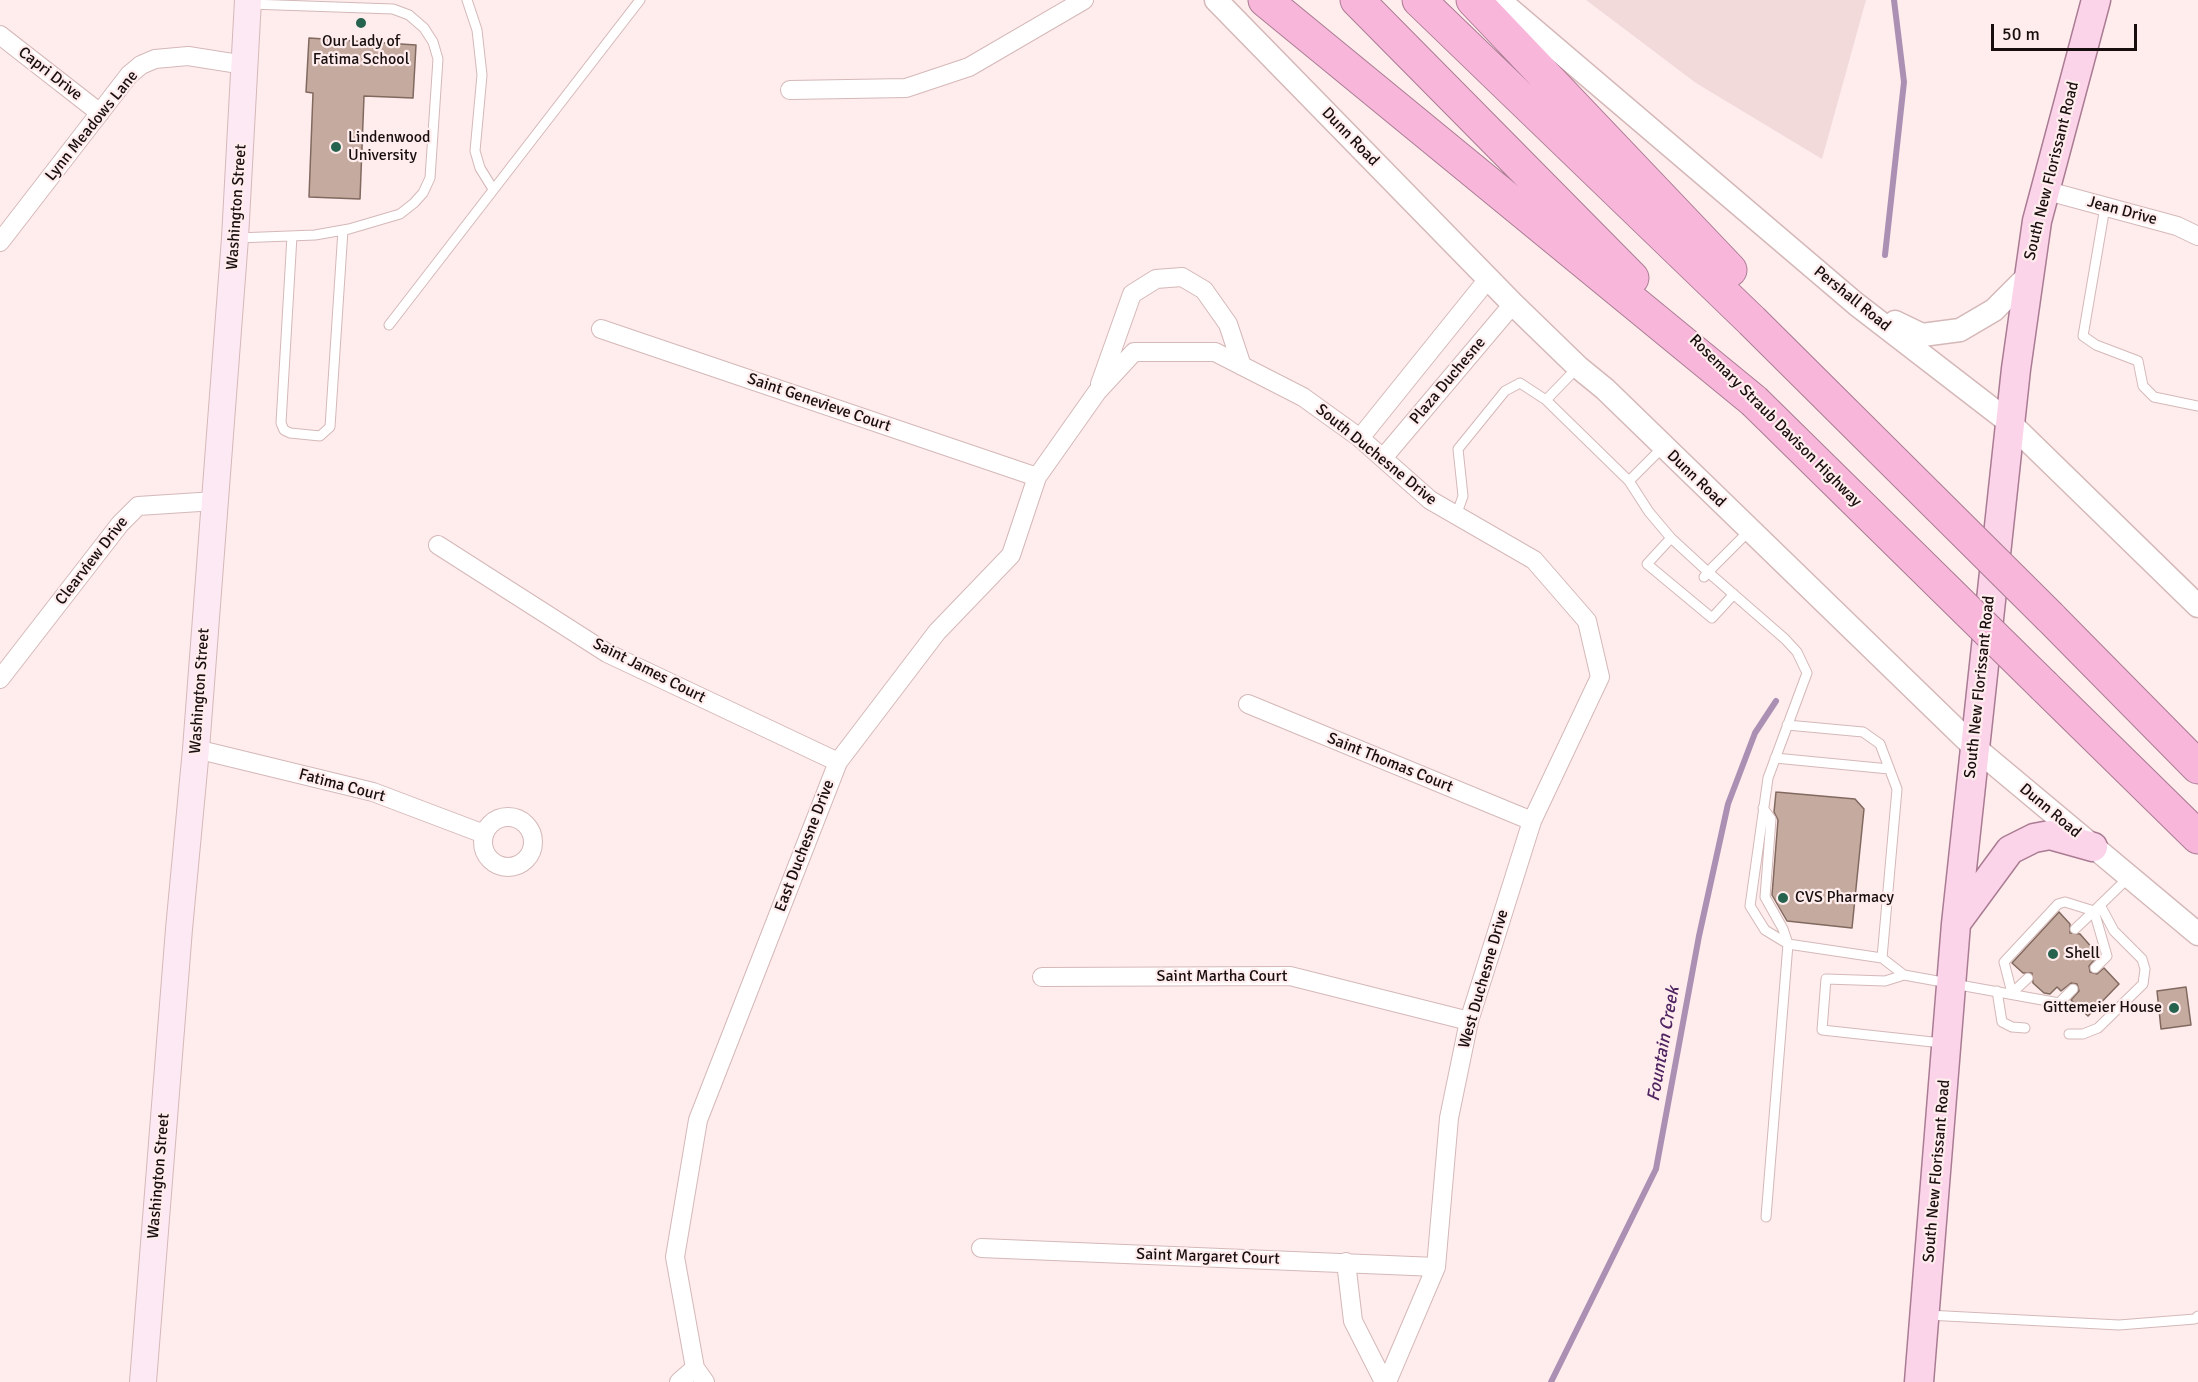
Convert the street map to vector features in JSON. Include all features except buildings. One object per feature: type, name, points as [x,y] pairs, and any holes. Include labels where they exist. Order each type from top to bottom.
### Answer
[{"type":"highway","points":[[1265,0],[1754,401]]},
{"type":"highway","name":"Rosemary Straub Davison Highway","points":[[1357,0],[1754,401],[2198,837]]},
{"type":"highway","points":[[1419,0],[1752,321],[2050,617],[2198,768]]},
{"type":"highway","points":[[1473,0],[1730,270],[1752,321]]},
{"type":"main road","name":"South New Florissant Road","points":[[1919,1382],[1953,984],[1956,924],[2009,422],[2028,276],[2044,190],[2096,0]]},
{"type":"main road","name":"Washington Street","points":[[143,1382],[215,501],[235,238],[248,2]]},
{"type":"main road","points":[[1956,924],[2010,850],[2034,838],[2050,834],[2092,847]]},
{"type":"street","points":[[790,90],[906,88],[969,67],[1084,0]]},
{"type":"street","name":"Dunn Road","points":[[1216,0],[1513,304],[1578,367],[1605,389],[1973,746],[2198,934]]},
{"type":"street","name":"Pershall Road","points":[[1499,0],[1856,304],[2009,422],[2198,606]]},
{"type":"street","name":"Capri Drive","points":[[0,35],[100,113]]},
{"type":"street","name":"Lynn Meadows Lane","points":[[0,242],[129,75],[141,65],[155,59],[188,56],[245,65]]},
{"type":"street","name":"Jean Drive","points":[[2044,190],[2178,226],[2198,236]]},
{"type":"street","points":[[1856,304],[1922,335],[1960,330],[1994,310],[2028,276]]},
{"type":"street","points":[[1097,392],[1132,294],[1156,279],[1182,277],[1204,290],[1228,324],[1242,366]]},
{"type":"street","points":[[1360,438],[1488,279]]},
{"type":"street","name":"Plaza Duchesne","points":[[1383,458],[1513,304]]},
{"type":"street","name":"Saint Genevieve Court","points":[[601,329],[1037,477]]},
{"type":"street","name":"South Duchesne Drive","points":[[1097,392],[1134,352],[1215,352],[1303,397],[1360,438],[1430,500],[1534,560],[1587,621]]},
{"type":"street","name":"East Duchesne Drive","points":[[700,1375],[675,1257],[698,1120],[838,762],[937,632],[1011,555],[1037,477],[1097,392]]},
{"type":"street","name":"Clearview Drive","points":[[0,679],[120,524],[138,506],[215,501]]},
{"type":"street","name":"Saint James Court","points":[[438,545],[607,653],[838,762]]},
{"type":"street","name":"West Duchesne Drive","points":[[1385,1382],[1436,1268],[1449,1119],[1469,1021],[1532,821],[1600,677],[1587,621]]},
{"type":"street","name":"Saint Thomas Court","points":[[1248,704],[1532,821]]},
{"type":"street","name":"Fatima Court","points":[[196,748],[373,792],[484,834]]},
{"type":"street","name":"Saint Martha Court","points":[[1042,977],[1290,976],[1469,1021]]},
{"type":"street","name":"Saint Margaret Court","points":[[981,1248],[1346,1262],[1436,1268]]},
{"type":"street","points":[[1346,1262],[1353,1321],[1385,1382]]},
{"type":"street","points":[[679,1382],[700,1375]]},
{"type":"lane","points":[[467,0],[477,30],[482,75],[475,151],[480,168],[493,189]]},
{"type":"lane","points":[[389,325],[640,0]]},
{"type":"lane","points":[[235,238],[292,236],[343,230],[376,223],[400,214],[423,193],[430,178],[438,59],[433,42],[424,28],[409,15],[393,9],[248,2]]},
{"type":"lane","points":[[2105,207],[2083,336],[2096,345],[2138,361],[2143,386],[2154,397],[2198,406]]},
{"type":"lane","points":[[292,236],[281,423],[284,430],[290,433],[320,436],[330,427],[343,230]]},
{"type":"lane","points":[[1546,400],[1578,367]]},
{"type":"lane","points":[[1456,516],[1463,496],[1458,449],[1505,391],[1520,383],[1546,400],[1629,482],[1648,512],[1706,574],[1734,594],[1785,639],[1797,652],[1807,673],[1768,778],[1763,808],[1750,906],[1765,930],[1788,944],[1882,958],[1904,975],[2059,1003],[2073,989]]},
{"type":"lane","points":[[1629,482],[1663,447]]},
{"type":"lane","points":[[1706,574],[1749,531]]},
{"type":"lane","points":[[1671,538],[1647,564],[1688,595],[1712,618],[1734,594]]},
{"type":"lane","points":[[1787,725],[1863,732],[1880,744],[1897,789],[1882,958]]},
{"type":"lane","points":[[1775,758],[1889,769]]},
{"type":"lane","points":[[1763,808],[1771,819],[1765,897],[1784,929],[1788,944],[1766,1216]]},
{"type":"lane","points":[[2075,929],[2129,877]]},
{"type":"lane","points":[[2012,993],[2004,962],[2058,904],[2065,902],[2097,908],[2114,931],[2142,959],[2145,969],[2143,984],[2098,1028],[2083,1034],[2069,1034]]},
{"type":"lane","points":[[2095,968],[2107,956],[2097,908]]},
{"type":"lane","points":[[1904,975],[1885,981],[1826,979],[1822,1030],[1948,1043]]},
{"type":"lane","points":[[2012,993],[2028,978]]},
{"type":"lane","points":[[1998,991],[2002,1022],[2012,1027],[2025,1028]]},
{"type":"lane","points":[[1925,1316],[2119,1325],[2195,1319],[2198,1316]]},
{"type":"shaded area","points":[[1586,0],[1866,0],[1822,159],[1696,83]]},
{"type":"waterway","points":[[1885,255],[1904,82],[1894,0]]},
{"type":"waterway","name":"Fountain Creek","points":[[1551,1382],[1656,1169],[1699,936],[1728,804],[1755,733],[1776,701]]},
{"type":"place","name":"Our Lady of Fatima School","points":[[361,23]]},
{"type":"place","name":"Lindenwood University","points":[[336,147]]},
{"type":"place","name":"CVS Pharmacy","points":[[1783,898]]},
{"type":"place","name":"Shell","points":[[2053,954]]},
{"type":"place","name":"Gittemeier House","points":[[2174,1008]]}]
